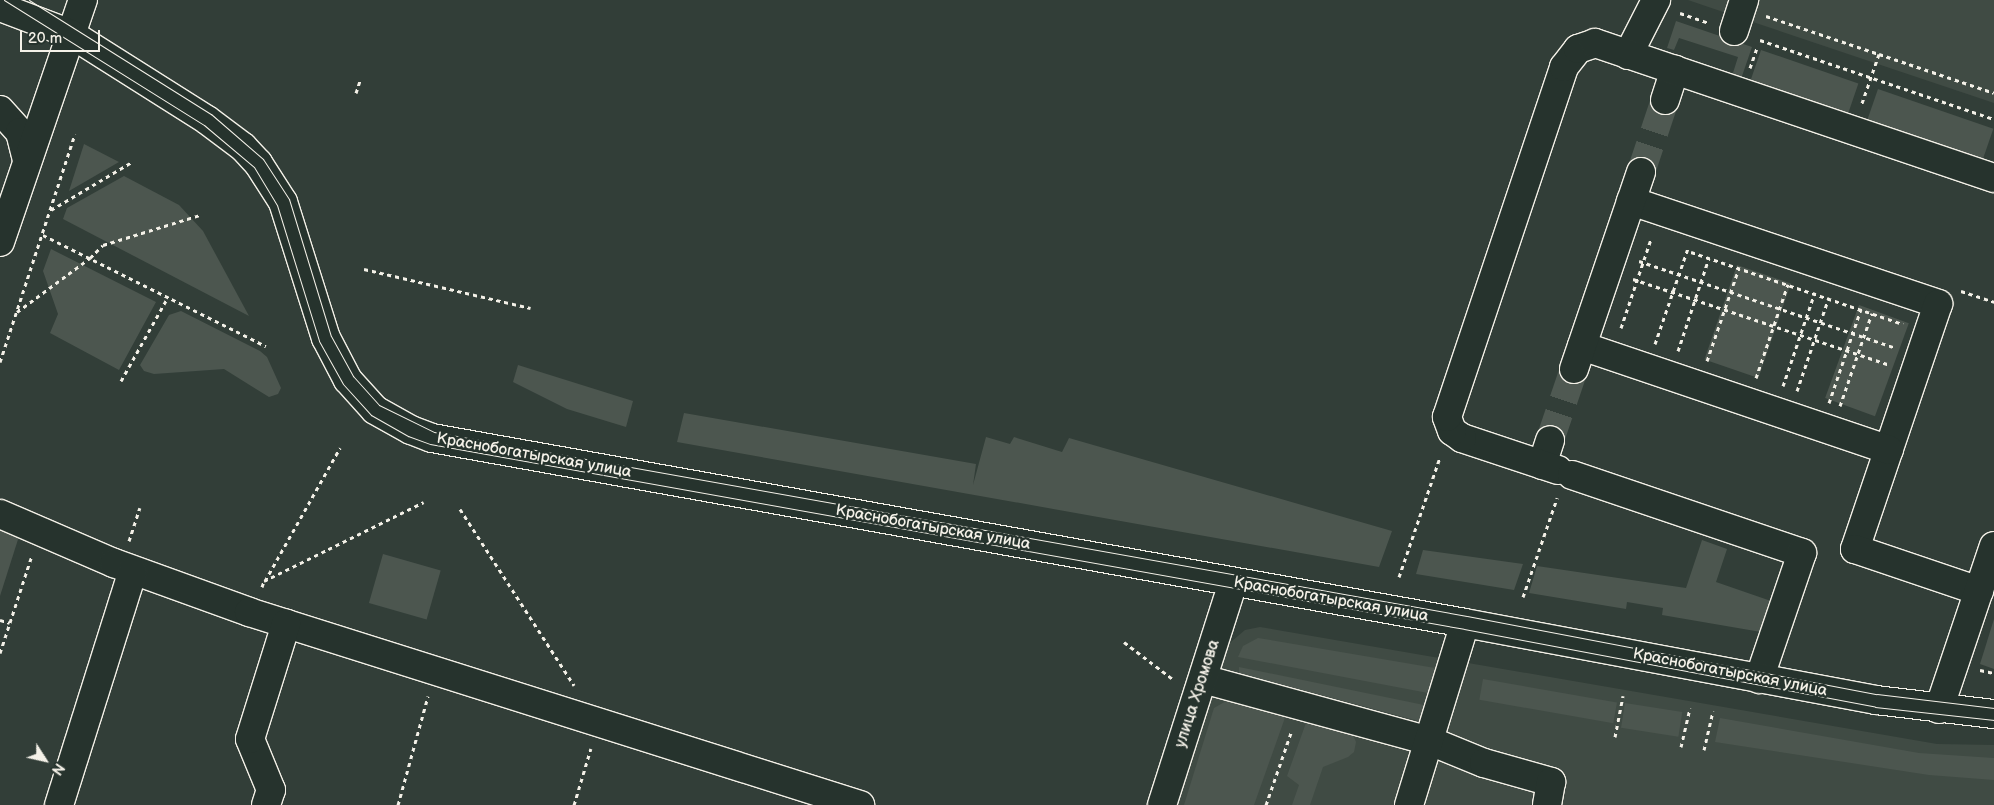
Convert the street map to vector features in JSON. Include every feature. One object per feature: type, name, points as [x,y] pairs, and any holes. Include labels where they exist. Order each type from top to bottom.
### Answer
[{"type":"main road","name":"Краснобогатырская улица","points":[[38,0],[71,34]]},
{"type":"main road","points":[[0,242],[83,0]]},
{"type":"main road","points":[[1628,55],[1655,2]]},
{"type":"main road","name":"Краснобогатырская улица","points":[[0,7],[71,34],[208,120],[258,163],[283,202],[316,310],[336,360],[362,397],[375,410],[411,430],[460,445],[1466,623],[1759,679],[1939,709],[1994,714]]},
{"type":"main road","points":[[1759,679],[1802,553],[1556,468],[1462,438],[1450,428],[1447,417],[1449,402],[1564,67],[1578,49],[1594,43],[1994,178]]},
{"type":"main road","points":[[1665,100],[1675,70]]},
{"type":"main road","points":[[0,110],[20,132],[27,160]]},
{"type":"main road","points":[[1640,172],[1578,357],[1658,372],[1889,450]]},
{"type":"main road","points":[[1631,201],[1938,304],[1855,549],[1979,591]]},
{"type":"main road","points":[[0,514],[40,531],[130,559],[249,612],[860,805]]},
{"type":"main road","points":[[1939,709],[1994,546]]},
{"type":"main road","points":[[59,805],[130,559]]},
{"type":"main road","name":"улица Хромова","points":[[1162,805],[1191,681],[1234,583]]},
{"type":"main road","points":[[1409,805],[1466,623]]},
{"type":"main road","points":[[266,805],[271,790],[250,738],[286,624]]},
{"type":"main road","points":[[1191,681],[1301,706],[1430,742],[1484,763],[1551,782],[1547,805]]},
{"type":"path","points":[[1655,2],[1740,13],[1879,54],[1994,93]]},
{"type":"path","points":[[1740,13],[1871,78],[1994,119]]},
{"type":"path","points":[[1853,130],[1879,54]]},
{"type":"path","points":[[356,93],[360,81]]},
{"type":"path","points":[[0,362],[75,134]]},
{"type":"path","points":[[51,210],[132,162]]},
{"type":"path","points":[[17,312],[90,258],[103,245],[200,215]]},
{"type":"path","points":[[1658,372],[1673,292],[1679,274],[1687,251],[1708,226]]},
{"type":"path","points":[[1658,372],[1695,299],[1709,259],[1708,226]]},
{"type":"path","points":[[43,235],[266,346]]},
{"type":"path","points":[[1614,250],[1651,239],[1660,242]]},
{"type":"path","points":[[1621,328],[1651,239]]},
{"type":"path","points":[[1699,386],[1748,240]]},
{"type":"path","points":[[1678,248],[1871,313],[1921,354]]},
{"type":"path","points":[[1614,250],[1643,262],[1780,309],[1921,354]]},
{"type":"path","points":[[1614,250],[1637,280],[1724,310],[1857,354],[1921,354]]},
{"type":"path","points":[[1748,402],[1797,257]]},
{"type":"path","points":[[1781,413],[1806,317],[1814,294],[1831,268]]},
{"type":"path","points":[[1781,413],[1821,322],[1828,299],[1831,268]]},
{"type":"path","points":[[364,269],[530,308]]},
{"type":"path","points":[[1826,429],[1852,333],[1860,310],[1876,283]]},
{"type":"path","points":[[1826,429],[1864,337],[1871,313],[1876,283]]},
{"type":"path","points":[[121,381],[168,297]]},
{"type":"path","points":[[1399,577],[1450,428]]},
{"type":"path","points":[[249,612],[340,448]]},
{"type":"path","points":[[1523,597],[1556,468]]},
{"type":"path","points":[[264,582],[424,502]]},
{"type":"path","points":[[130,559],[140,508]]},
{"type":"path","points":[[460,509],[598,722],[574,805]]},
{"type":"path","points":[[0,652],[40,531]]},
{"type":"path","points":[[0,620],[10,623]]},
{"type":"path","points":[[1124,642],[1191,681]]},
{"type":"path","points":[[398,805],[435,671]]},
{"type":"path","points":[[1615,737],[1623,696]]},
{"type":"path","points":[[1266,805],[1301,706]]},
{"type":"path","points":[[1681,747],[1690,708]]},
{"type":"path","points":[[1704,750],[1712,711]]},
{"type":"shaded area","points":[[1688,0],[1994,0],[1994,103],[1738,17]]},
{"type":"shaded area","points":[[1676,21],[1752,47],[1741,79],[1732,76],[1738,57],[1679,38],[1674,50],[1667,48]]},
{"type":"shaded area","points":[[1761,50],[1858,84],[1847,116],[1750,82]]},
{"type":"shaded area","points":[[1878,89],[1993,129],[1982,162],[1867,122]]},
{"type":"shaded area","points":[[84,144],[119,162],[69,191]]},
{"type":"shaded area","points":[[124,176],[179,205],[203,231],[249,316],[63,219],[67,208]]},
{"type":"shaded area","points":[[51,249],[156,302],[119,370],[50,333],[58,314],[43,271]]},
{"type":"shaded area","points":[[1737,265],[1791,284],[1758,378],[1704,360]]},
{"type":"shaded area","points":[[1859,305],[1909,323],[1875,416],[1825,398]]},
{"type":"shaded area","points":[[181,311],[260,351],[267,357],[281,388],[278,394],[269,397],[224,369],[154,374],[144,371],[140,365],[169,315]]},
{"type":"shaded area","points":[[518,365],[633,401],[626,427],[567,409],[513,382]]},
{"type":"shaded area","points":[[684,413],[976,464],[973,485],[986,437],[1010,444],[1014,437],[1062,452],[1069,438],[1392,531],[1379,567],[677,442]]},
{"type":"shaded area","points":[[0,523],[21,530],[0,596]]},
{"type":"shaded area","points":[[1702,540],[1727,549],[1716,582],[1771,601],[1761,632],[1662,615],[1663,608],[1627,602],[1626,609],[1529,593],[1537,566],[1686,588]]},
{"type":"shaded area","points":[[1423,550],[1523,564],[1514,590],[1416,574]]},
{"type":"shaded area","points":[[383,554],[441,571],[427,620],[369,603]]},
{"type":"shaded area","points":[[1994,619],[1994,669],[1980,664]]},
{"type":"shaded area","points":[[1260,627],[1937,744],[1994,745],[1994,805],[1176,805],[1225,647],[1245,630]]},
{"type":"shaded area","points":[[1258,638],[1435,668],[1428,693],[1238,657],[1243,646]]},
{"type":"shaded area","points":[[1239,667],[1424,705],[1419,721],[1239,673]]},
{"type":"shaded area","points":[[1483,679],[1617,703],[1613,723],[1479,700]]},
{"type":"shaded area","points":[[1228,700],[1287,712],[1254,805],[1184,805],[1214,708]]},
{"type":"shaded area","points":[[1625,703],[1682,712],[1678,737],[1621,728]]},
{"type":"shaded area","points":[[1720,718],[1919,753],[1994,758],[1994,780],[1929,775],[1715,742]]},
{"type":"shaded area","points":[[1307,720],[1353,735],[1356,742],[1354,752],[1348,757],[1323,767],[1310,805],[1292,805],[1299,785],[1287,776]]},
{"type":"tunnel","points":[[1641,172],[1665,100]]},
{"type":"tunnel","points":[[1550,440],[1574,369]]},
{"type":"tram line","points":[[4,0],[204,125],[254,167],[277,205],[319,341],[343,384],[371,415],[408,436],[430,444],[1464,629],[1875,707],[1994,720]]},
{"type":"tram line","points":[[29,0],[211,114],[263,159],[289,199],[331,336],[353,376],[379,405],[434,432],[1467,616],[1877,694],[1994,708]]}]
